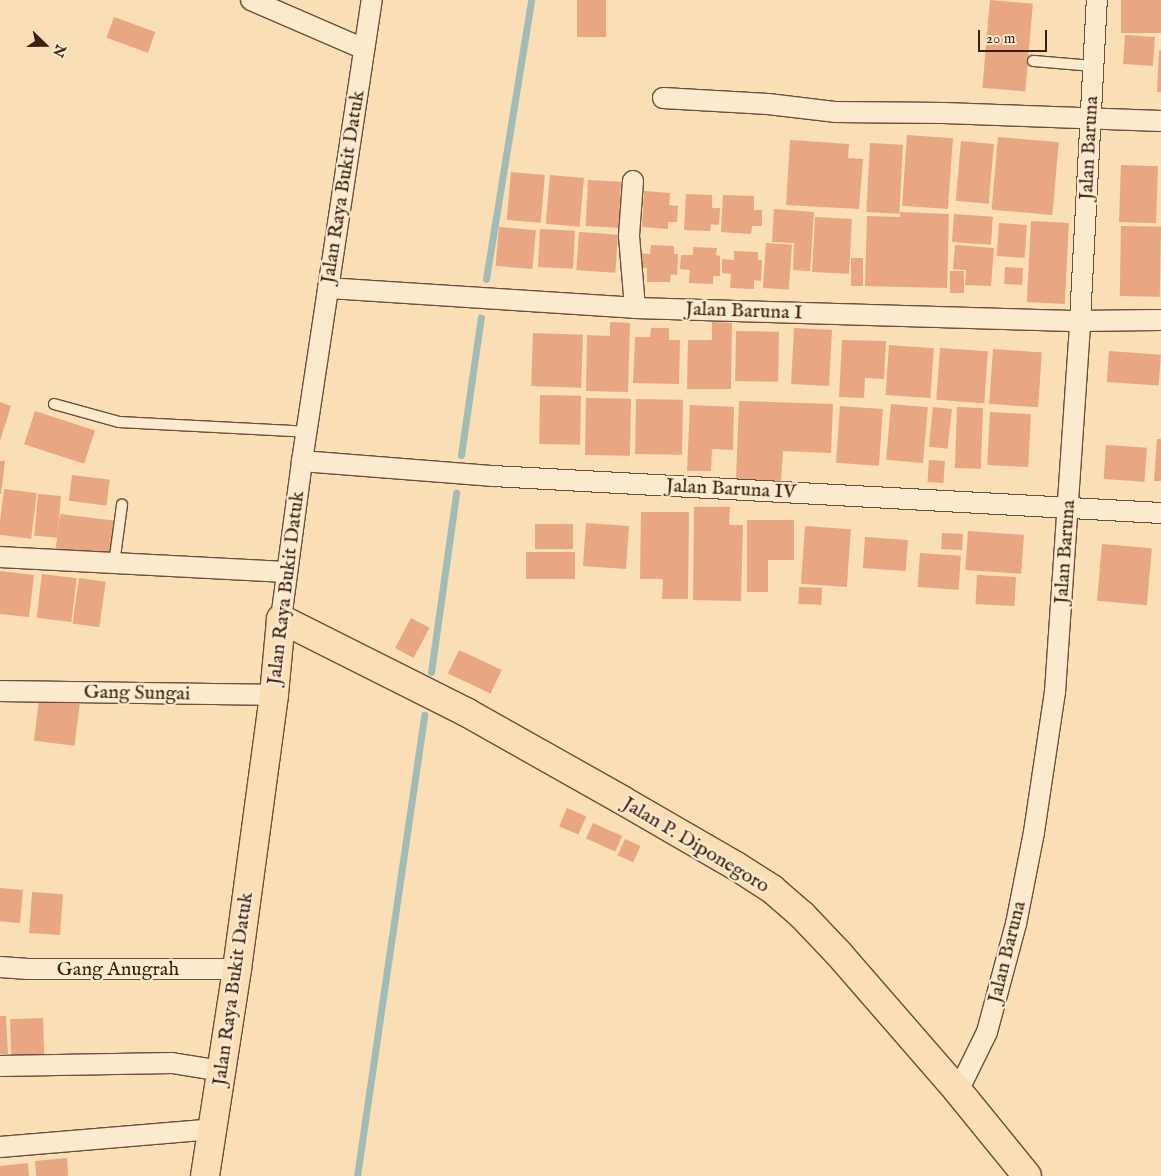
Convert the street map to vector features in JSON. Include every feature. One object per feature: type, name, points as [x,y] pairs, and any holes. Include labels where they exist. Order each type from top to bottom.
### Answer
[{"type":"main road","name":"Jalan P. Diponegoro","points":[[281,620],[466,712],[736,866],[772,890],[802,915],[839,954],[958,1091],[1027,1176]]},
{"type":"main road","name":"Jalan Raya Bukit Datuk","points":[[205,1176],[237,969],[274,695],[281,620]]},
{"type":"street","points":[[250,0],[364,49]]},
{"type":"street","name":"Jalan Raya Bukit Datuk","points":[[281,620],[306,432],[372,0]]},
{"type":"street","name":"Jalan Baruna","points":[[958,1091],[979,1052],[994,1008],[1016,924],[1034,832],[1055,692],[1069,506],[1097,0]]},
{"type":"street","points":[[663,98],[768,104],[835,112],[944,113],[1091,120],[1161,121]]},
{"type":"street","points":[[632,181],[629,236],[635,308]]},
{"type":"street","name":"Jalan Baruna I","points":[[328,288],[635,308],[1080,321],[1161,320]]},
{"type":"street","name":"Jalan Baruna IV","points":[[302,461],[493,476],[1069,506],[1161,513]]},
{"type":"street","points":[[0,557],[286,572]]},
{"type":"street","name":"Gang Sungai","points":[[0,691],[274,695]]},
{"type":"street","name":"Gang Anugrah","points":[[0,967],[28,969],[237,969]]},
{"type":"street","points":[[0,1066],[172,1063],[222,1071]]},
{"type":"street","points":[[0,1147],[213,1129]]},
{"type":"lane","points":[[1034,61],[1094,66]]},
{"type":"lane","points":[[54,404],[119,422],[306,432]]},
{"type":"lane","points":[[114,564],[122,505]]},
{"type":"building","points":[[577,0],[606,0],[606,37],[577,37]]},
{"type":"building","points":[[990,0],[1033,4],[1025,91],[982,88]]},
{"type":"building","points":[[1121,0],[1161,0],[1161,33],[1121,33]]},
{"type":"building","points":[[114,17],[155,32],[148,53],[106,38]]},
{"type":"building","points":[[1125,35],[1155,37],[1153,66],[1123,64]]},
{"type":"building","points":[[1159,50],[1161,50],[1161,92],[1157,92]]},
{"type":"building","points":[[907,135],[953,138],[948,209],[902,206]]},
{"type":"building","points":[[998,137],[1059,142],[1052,215],[992,210]]},
{"type":"building","points":[[790,140],[849,144],[848,158],[863,159],[859,209],[786,205]]},
{"type":"building","points":[[961,141],[994,144],[989,204],[956,201]]},
{"type":"building","points":[[870,143],[903,145],[899,214],[866,212]]},
{"type":"building","points":[[1121,165],[1158,166],[1156,223],[1119,222]]},
{"type":"building","points":[[511,172],[545,175],[541,223],[507,220]]},
{"type":"building","points":[[550,175],[584,178],[580,227],[546,224]]},
{"type":"building","points":[[588,180],[621,182],[619,228],[586,226]]},
{"type":"building","points":[[644,191],[670,193],[669,205],[678,206],[677,222],[668,222],[668,229],[642,227]]},
{"type":"building","points":[[686,194],[712,195],[712,208],[720,208],[719,225],[711,224],[710,231],[684,230]]},
{"type":"building","points":[[723,195],[754,196],[754,210],[762,210],[762,226],[752,226],[751,234],[721,232]]},
{"type":"building","points":[[774,209],[814,212],[810,271],[793,270],[794,243],[772,242]]},
{"type":"building","points":[[900,212],[949,214],[947,288],[865,286],[867,216],[900,217]]},
{"type":"building","points":[[954,214],[993,217],[991,245],[952,242]]},
{"type":"building","points":[[815,217],[852,219],[849,274],[812,272]]},
{"type":"building","points":[[1031,221],[1069,223],[1065,304],[1027,302]]},
{"type":"building","points":[[999,223],[1027,225],[1025,258],[997,256]]},
{"type":"building","points":[[1121,226],[1161,227],[1160,297],[1120,296]]},
{"type":"building","points":[[499,227],[536,230],[532,269],[496,266]]},
{"type":"building","points":[[540,229],[575,231],[573,269],[538,267]]},
{"type":"building","points":[[579,232],[618,235],[615,273],[576,270]]},
{"type":"building","points":[[766,243],[792,245],[789,290],[763,288]]},
{"type":"building","points":[[651,245],[674,246],[674,254],[678,254],[677,275],[671,274],[670,282],[647,282],[647,268],[638,267],[639,253],[650,254]]},
{"type":"building","points":[[955,245],[994,248],[991,286],[965,285],[966,270],[953,269]]},
{"type":"building","points":[[693,247],[717,248],[716,255],[720,256],[720,276],[713,276],[713,284],[689,283],[690,270],[680,269],[681,255],[693,255]]},
{"type":"building","points":[[734,251],[758,252],[758,260],[762,260],[761,281],[754,280],[754,289],[730,288],[731,274],[722,273],[722,259],[734,260]]},
{"type":"building","points":[[851,258],[863,258],[863,286],[851,286]]},
{"type":"building","points":[[1005,267],[1023,268],[1022,285],[1004,284]]},
{"type":"building","points":[[950,271],[964,271],[964,293],[950,293]]},
{"type":"building","points":[[610,322],[630,323],[628,392],[586,391],[587,335],[610,336]]},
{"type":"building","points":[[712,322],[732,323],[731,389],[687,389],[688,340],[712,340]]},
{"type":"building","points":[[651,328],[669,328],[669,340],[680,340],[679,384],[633,383],[635,337],[650,337]]},
{"type":"building","points":[[794,328],[832,330],[829,386],[791,384]]},
{"type":"building","points":[[736,331],[779,332],[778,382],[735,381]]},
{"type":"building","points":[[533,333],[583,335],[581,388],[531,386]]},
{"type":"building","points":[[842,340],[886,341],[884,379],[865,378],[864,398],[839,397]]},
{"type":"building","points":[[889,345],[934,348],[930,398],[886,395]]},
{"type":"building","points":[[940,348],[988,351],[984,403],[936,400]]},
{"type":"building","points":[[993,349],[1042,352],[1038,407],[989,404]]},
{"type":"building","points":[[1109,351],[1161,355],[1159,386],[1107,382]]},
{"type":"building","points":[[540,395],[581,396],[580,445],[539,444]]},
{"type":"building","points":[[586,398],[631,399],[630,456],[585,455]]},
{"type":"building","points":[[636,399],[683,400],[682,455],[635,454]]},
{"type":"building","points":[[739,401],[833,404],[831,453],[783,451],[781,482],[736,480]]},
{"type":"building","points":[[0,402],[11,406],[0,441]]},
{"type":"building","points":[[891,404],[928,407],[923,463],[886,460]]},
{"type":"building","points":[[690,405],[734,407],[733,450],[712,449],[711,471],[687,471]]},
{"type":"building","points":[[840,406],[883,409],[879,466],[836,463]]},
{"type":"building","points":[[933,407],[952,409],[948,449],[929,447]]},
{"type":"building","points":[[957,407],[983,408],[981,469],[955,468]]},
{"type":"building","points":[[35,411],[95,430],[84,464],[24,444]]},
{"type":"building","points":[[990,412],[1031,414],[1028,467],[987,465]]},
{"type":"building","points":[[1157,439],[1161,439],[1161,481],[1154,481]]},
{"type":"building","points":[[1106,445],[1147,448],[1145,482],[1104,479]]},
{"type":"building","points":[[929,460],[945,461],[943,483],[927,482]]},
{"type":"building","points":[[0,461],[5,461],[1,494],[0,494]]},
{"type":"building","points":[[72,475],[110,480],[107,505],[69,501]]},
{"type":"building","points":[[4,489],[37,493],[31,539],[0,535]]},
{"type":"building","points":[[38,494],[61,496],[57,538],[34,536]]},
{"type":"building","points":[[694,507],[730,507],[729,525],[743,525],[741,601],[693,600]]},
{"type":"building","points":[[641,512],[689,512],[688,599],[662,599],[663,579],[640,579]]},
{"type":"building","points":[[60,514],[114,521],[109,556],[56,550]]},
{"type":"building","points":[[747,520],[794,520],[794,560],[768,560],[768,592],[747,592]]},
{"type":"building","points":[[586,523],[629,526],[626,569],[583,566]]},
{"type":"building","points":[[535,524],[573,524],[573,549],[535,549]]},
{"type":"building","points":[[805,526],[851,529],[847,587],[801,584]]},
{"type":"building","points":[[968,531],[1024,535],[1021,574],[965,570]]},
{"type":"building","points":[[942,533],[963,534],[962,550],[941,549]]},
{"type":"building","points":[[865,537],[908,540],[906,571],[863,568]]},
{"type":"building","points":[[1102,544],[1152,548],[1147,605],[1097,601]]},
{"type":"building","points":[[526,552],[575,552],[575,579],[526,579]]},
{"type":"building","points":[[920,553],[961,556],[959,590],[918,587]]},
{"type":"building","points":[[0,571],[34,575],[29,617],[0,614]]},
{"type":"building","points":[[42,574],[77,578],[71,622],[37,618]]},
{"type":"building","points":[[977,575],[1016,577],[1014,606],[975,604]]},
{"type":"building","points":[[79,578],[106,582],[99,627],[73,624]]},
{"type":"building","points":[[799,587],[822,588],[821,605],[798,604]]},
{"type":"building","points":[[411,618],[430,628],[414,658],[395,648]]},
{"type":"building","points":[[459,650],[502,670],[491,693],[448,674]]},
{"type":"building","points":[[39,699],[80,704],[75,746],[34,741]]},
{"type":"building","points":[[567,808],[586,816],[579,835],[559,826]]},
{"type":"building","points":[[593,823],[622,836],[615,852],[586,839]]},
{"type":"building","points":[[625,839],[641,846],[633,862],[618,855]]},
{"type":"building","points":[[0,888],[23,890],[20,923],[0,921]]},
{"type":"building","points":[[32,892],[63,894],[60,935],[29,933]]},
{"type":"building","points":[[0,1016],[6,1016],[8,1054],[0,1054]]},
{"type":"building","points":[[43,1018],[44,1055],[11,1056],[10,1019]]},
{"type":"building","points":[[67,1158],[68,1176],[36,1176],[35,1161]]},
{"type":"building","points":[[28,1163],[29,1176],[0,1176],[0,1166]]},
{"type":"waterway","points":[[486,279],[531,0]]},
{"type":"waterway","points":[[461,455],[481,317]]},
{"type":"waterway","points":[[431,672],[456,493]]},
{"type":"waterway","points":[[357,1176],[424,715]]}]
